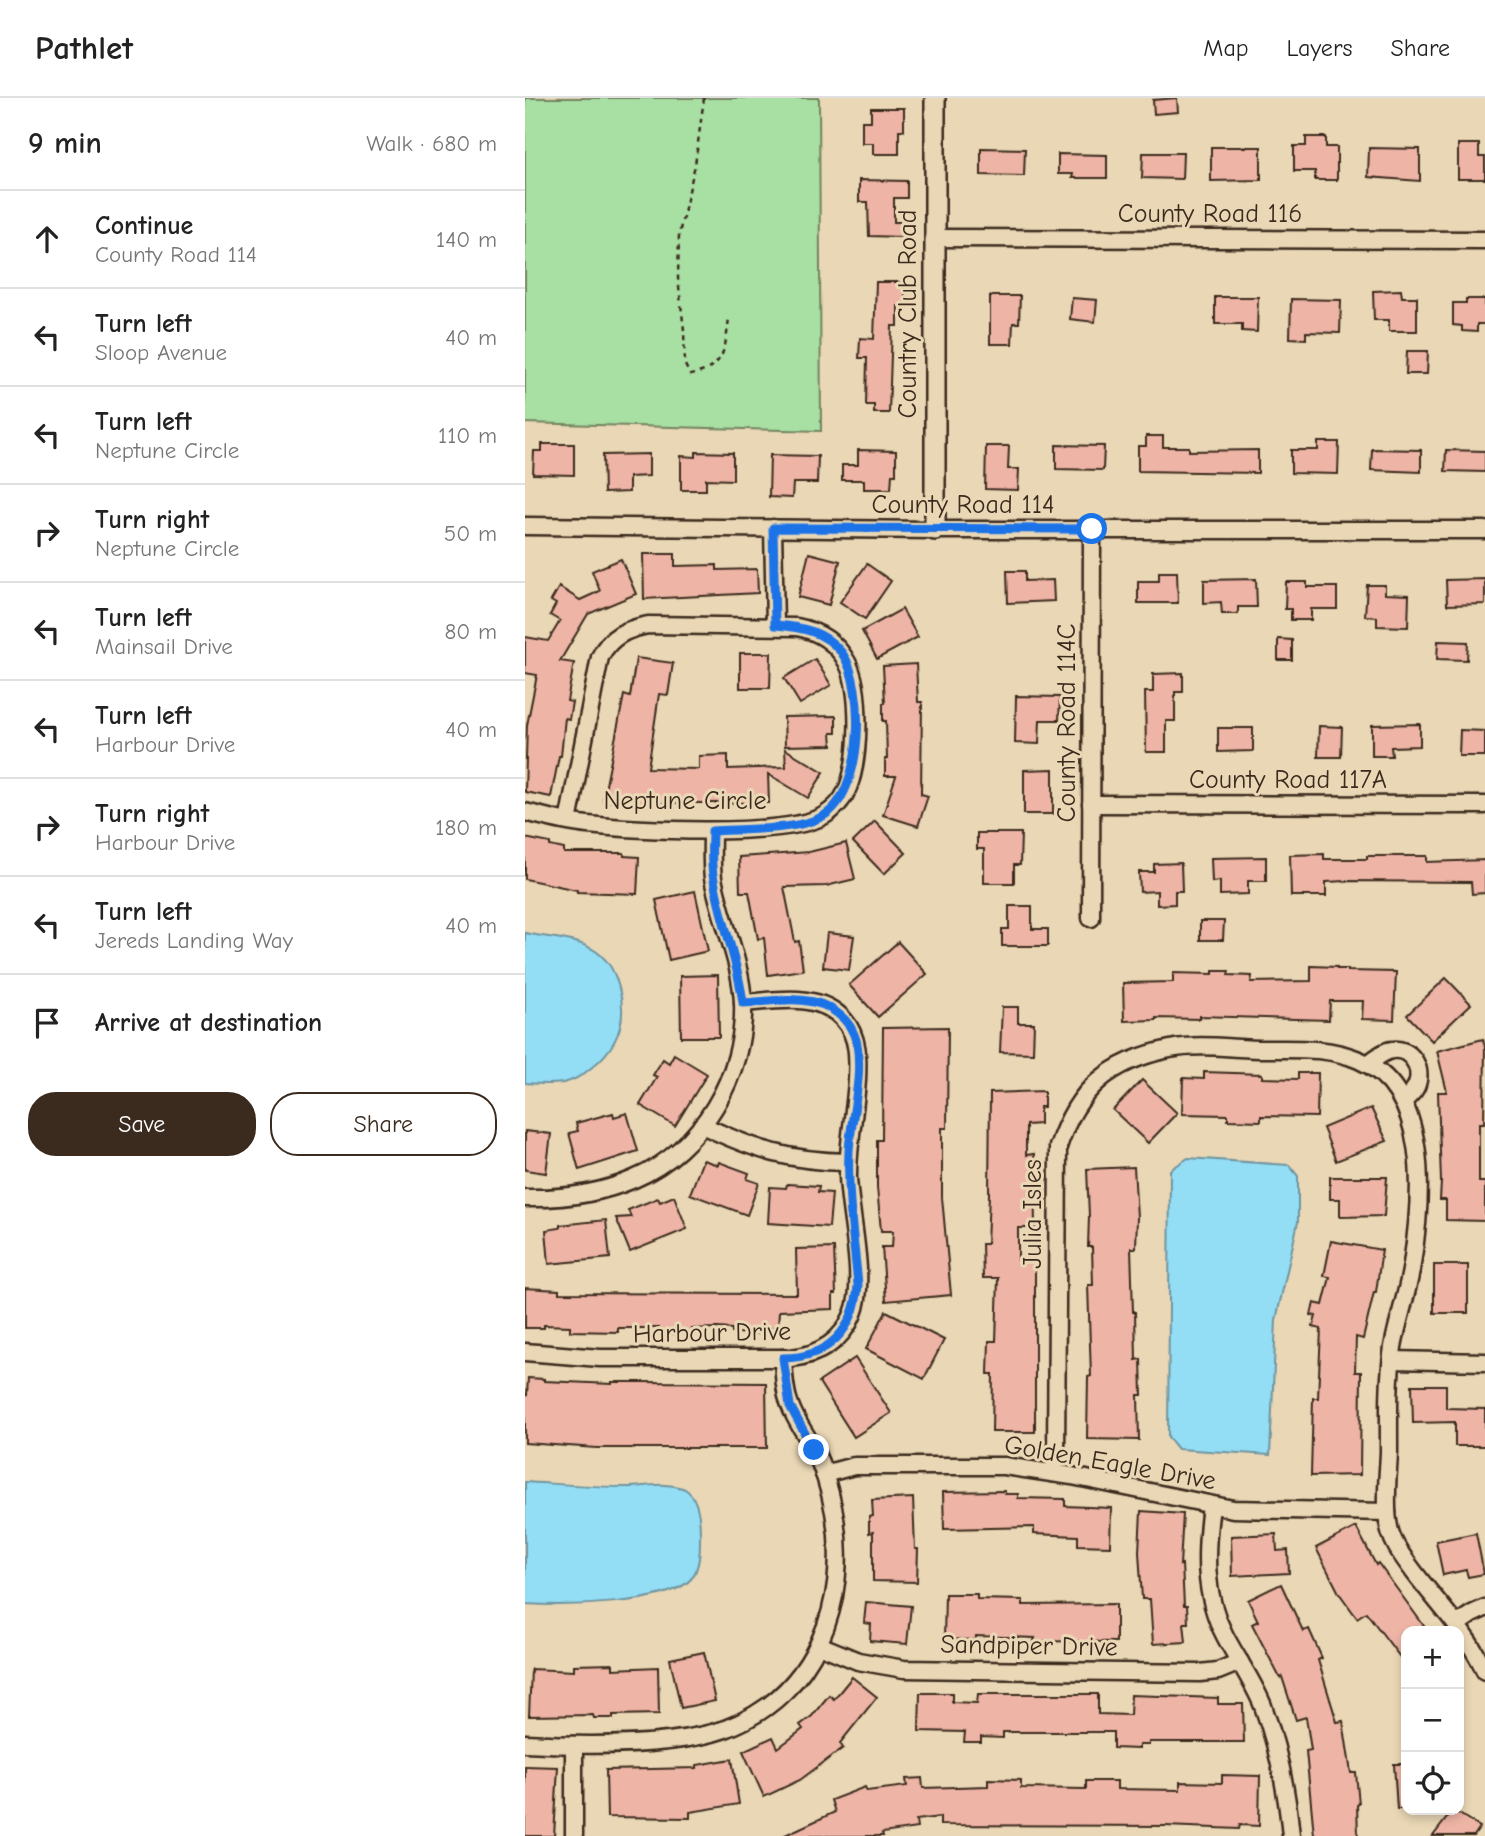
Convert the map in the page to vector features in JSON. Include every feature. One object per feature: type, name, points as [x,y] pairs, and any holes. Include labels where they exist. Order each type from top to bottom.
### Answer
[{"type":"street","name":"Country Club Road","points":[[935,98],[935,530]]},
{"type":"street","name":"County Road 116","points":[[934,237],[1485,240]]},
{"type":"street","name":"County Road 114","points":[[525,526],[935,530],[1485,530]]},
{"type":"street","points":[[773,528],[775,625]]},
{"type":"street","name":"County Road 114C","points":[[1091,918],[1092,529]]},
{"type":"street","name":"Neptune Circle","points":[[525,813],[586,825],[712,831],[765,828],[804,823],[823,817],[836,807],[846,792],[853,772],[856,753],[856,695],[849,664],[841,651],[829,640],[811,630],[775,625],[648,625],[624,632],[605,646],[598,669],[568,821]]},
{"type":"street","name":"County Road 117A","points":[[1091,804],[1485,805]]},
{"type":"street","points":[[525,1198],[583,1195],[637,1178],[661,1164],[702,1125],[722,1094],[740,1044],[743,1003],[739,973],[713,877],[712,831]]},
{"type":"street","name":"Harbour Drive","points":[[525,1352],[600,1359],[783,1358],[807,1356],[822,1350],[845,1329],[853,1313],[858,1285],[849,1162],[858,1063],[856,1043],[851,1029],[835,1011],[812,1001],[743,1003]]},
{"type":"street","name":"Julia Isles","points":[[1053,1473],[1056,1458],[1058,1147],[1067,1120],[1084,1096],[1104,1076],[1125,1061],[1175,1048],[1329,1051],[1368,1064],[1381,1074],[1403,1101],[1410,1115],[1416,1143],[1417,1218],[1412,1267],[1398,1318],[1389,1397],[1389,1527],[1395,1545],[1483,1663]]},
{"type":"street","points":[[1368,1064],[1392,1050],[1404,1052],[1412,1058],[1419,1077],[1416,1088],[1403,1101]]},
{"type":"street","points":[[702,1125],[760,1151],[802,1160],[849,1162]]},
{"type":"street","points":[[525,1743],[573,1745],[665,1740],[725,1728],[749,1717],[788,1687],[800,1674],[826,1632],[836,1594],[838,1556],[834,1512],[824,1474],[790,1406],[783,1358]]},
{"type":"street","points":[[1392,1360],[1485,1362]]},
{"type":"street","name":"Golden Eagle Drive","points":[[824,1474],[855,1466],[1005,1466],[1053,1473],[1211,1506],[1256,1511],[1387,1512]]},
{"type":"street","points":[[1211,1506],[1206,1556],[1208,1583],[1218,1621],[1256,1690],[1274,1742],[1282,1774],[1291,1836]]},
{"type":"street","points":[[1456,1625],[1485,1608]]},
{"type":"street","name":"Sandpiper Drive","points":[[819,1645],[858,1661],[904,1669],[1200,1673],[1218,1671],[1240,1662]]},
{"type":"street","points":[[573,1745],[574,1836]]},
{"type":"path","points":[[704,98],[695,165],[678,234],[678,278],[685,365],[690,375],[706,372],[716,365],[723,351],[729,318]]},
{"type":"green space","points":[[525,98],[819,98],[821,431],[525,423]]},
{"type":"water","points":[[525,933],[572,941],[589,947],[609,964],[619,988],[621,1022],[614,1042],[591,1068],[567,1082],[525,1083]]},
{"type":"water","points":[[1188,1158],[1289,1165],[1298,1176],[1298,1222],[1276,1320],[1270,1455],[1178,1449],[1168,1437],[1170,1170]]},
{"type":"water","points":[[525,1482],[614,1487],[663,1485],[685,1489],[693,1497],[699,1521],[697,1569],[691,1579],[679,1588],[660,1595],[587,1604],[525,1604]]},
{"type":"building","points":[[1177,98],[1178,112],[1154,114],[1153,100]]},
{"type":"building","points":[[871,108],[904,108],[904,130],[899,130],[899,154],[873,154],[873,143],[862,143],[862,121],[871,121]]},
{"type":"building","points":[[1306,137],[1326,137],[1326,147],[1337,147],[1337,180],[1315,180],[1315,171],[1294,171],[1294,146],[1306,146]]},
{"type":"building","points":[[1458,144],[1479,144],[1479,157],[1485,157],[1485,179],[1458,179]]},
{"type":"building","points":[[1211,147],[1261,147],[1261,180],[1211,181]]},
{"type":"building","points":[[981,148],[1025,149],[1024,176],[981,175]]},
{"type":"building","points":[[1369,148],[1420,149],[1420,181],[1368,177]]},
{"type":"building","points":[[1143,153],[1183,153],[1182,179],[1142,178]]},
{"type":"building","points":[[1058,154],[1107,155],[1107,178],[1072,178],[1073,174],[1058,174]]},
{"type":"building","points":[[859,180],[907,181],[907,198],[894,198],[894,222],[903,222],[903,237],[869,236],[868,202],[859,202]]},
{"type":"building","points":[[876,282],[905,282],[905,306],[898,306],[898,326],[892,326],[889,413],[874,413],[874,405],[866,405],[867,358],[859,358],[860,338],[874,339]]},
{"type":"building","points":[[1401,290],[1402,297],[1417,297],[1417,331],[1389,331],[1389,320],[1374,320],[1373,291]]},
{"type":"building","points":[[990,296],[1020,296],[1019,323],[1013,323],[1012,344],[990,344]]},
{"type":"building","points":[[1215,297],[1258,297],[1257,332],[1242,331],[1242,324],[1215,324]]},
{"type":"building","points":[[1072,298],[1097,300],[1095,322],[1070,319]]},
{"type":"building","points":[[1291,299],[1341,300],[1340,333],[1306,332],[1306,339],[1290,338]]},
{"type":"building","points":[[1466,299],[1485,299],[1485,324],[1477,324],[1477,332],[1462,331],[1462,326],[1453,325],[1453,303],[1466,303]]},
{"type":"building","points":[[1407,351],[1428,351],[1427,374],[1406,374]]},
{"type":"building","points":[[1146,436],[1163,436],[1163,447],[1189,447],[1189,451],[1258,450],[1258,473],[1138,471],[1138,446],[1146,446]]},
{"type":"building","points":[[1318,442],[1339,442],[1338,474],[1291,473],[1291,450],[1318,450]]},
{"type":"building","points":[[542,444],[574,444],[574,475],[533,474],[534,451],[542,451]]},
{"type":"building","points":[[1056,445],[1104,446],[1103,470],[1056,469]]},
{"type":"building","points":[[986,446],[1009,446],[1008,469],[1019,469],[1018,490],[985,489]]},
{"type":"building","points":[[1372,449],[1421,450],[1421,472],[1371,470]]},
{"type":"building","points":[[858,450],[896,451],[896,474],[892,474],[891,489],[864,489],[864,480],[842,480],[842,465],[858,465]]},
{"type":"building","points":[[1446,450],[1485,451],[1485,472],[1445,471]]},
{"type":"building","points":[[696,452],[733,453],[733,480],[706,479],[706,490],[681,490],[681,456],[696,457]]},
{"type":"building","points":[[649,454],[649,476],[629,477],[629,492],[604,493],[603,455]]},
{"type":"building","points":[[770,455],[818,456],[817,483],[793,483],[792,498],[769,497]]},
{"type":"building","points":[[809,553],[840,561],[829,605],[798,597]]},
{"type":"building","points":[[643,554],[675,554],[675,566],[717,565],[717,570],[757,569],[758,593],[644,599]]},
{"type":"building","points":[[621,559],[636,594],[588,614],[560,661],[574,663],[567,701],[572,702],[569,719],[565,718],[561,756],[551,797],[525,792],[527,725],[537,675],[525,673],[525,637],[548,641],[560,621],[550,615],[556,604],[551,601],[559,587],[580,600],[600,591],[592,571]]},
{"type":"building","points":[[867,564],[891,581],[865,619],[840,602]]},
{"type":"building","points":[[1007,571],[1025,571],[1025,581],[1053,580],[1054,601],[1008,603]]},
{"type":"building","points":[[1159,572],[1177,572],[1178,603],[1138,603],[1138,581],[1159,581]]},
{"type":"building","points":[[1256,579],[1257,607],[1238,607],[1238,614],[1222,614],[1221,602],[1204,603],[1204,580]]},
{"type":"building","points":[[1485,579],[1485,604],[1447,605],[1446,580]]},
{"type":"building","points":[[1286,582],[1307,582],[1307,587],[1337,587],[1337,609],[1311,609],[1311,620],[1291,620],[1291,609],[1285,609]]},
{"type":"building","points":[[1367,585],[1385,585],[1385,594],[1409,595],[1408,627],[1377,626],[1377,617],[1365,616]]},
{"type":"building","points":[[902,609],[918,637],[877,659],[862,631]]},
{"type":"building","points":[[1278,639],[1292,640],[1292,660],[1278,660]]},
{"type":"building","points":[[1438,641],[1468,642],[1467,660],[1437,659]]},
{"type":"building","points":[[740,653],[771,653],[770,688],[740,688]]},
{"type":"building","points":[[636,658],[673,663],[668,695],[659,694],[648,768],[699,769],[699,756],[728,755],[728,769],[786,767],[785,749],[824,772],[808,798],[768,774],[769,803],[638,803],[638,806],[603,800],[624,695],[630,697]]},
{"type":"building","points":[[815,659],[831,685],[800,704],[784,678]]},
{"type":"building","points":[[916,664],[918,702],[922,702],[921,794],[928,796],[918,826],[883,815],[896,776],[885,776],[887,759],[886,721],[883,721],[883,666]]},
{"type":"building","points":[[1183,673],[1183,692],[1175,692],[1175,721],[1166,721],[1166,752],[1146,752],[1145,692],[1153,692],[1153,674]]},
{"type":"building","points":[[1016,696],[1060,697],[1059,720],[1040,720],[1039,744],[1015,743]]},
{"type":"building","points":[[836,716],[836,733],[831,733],[832,745],[785,746],[784,717]]},
{"type":"building","points":[[1420,724],[1420,746],[1391,747],[1392,756],[1372,756],[1372,725]]},
{"type":"building","points":[[1319,726],[1342,727],[1341,757],[1318,757]]},
{"type":"building","points":[[1218,728],[1253,728],[1253,751],[1218,752]]},
{"type":"building","points":[[1460,730],[1485,731],[1485,756],[1459,756]]},
{"type":"building","points":[[1053,769],[1053,814],[1024,814],[1024,770]]},
{"type":"building","points":[[875,821],[906,853],[884,874],[853,842]]},
{"type":"building","points":[[977,833],[1021,833],[1020,865],[1014,865],[1014,883],[984,883],[984,849],[977,849]]},
{"type":"building","points":[[525,838],[550,843],[550,846],[564,849],[564,853],[624,853],[624,856],[639,857],[637,894],[577,892],[525,879]]},
{"type":"building","points":[[846,843],[855,879],[826,886],[784,887],[795,942],[799,941],[803,970],[768,975],[764,938],[758,939],[749,892],[740,892],[739,857],[809,852]]},
{"type":"building","points":[[1324,854],[1324,859],[1427,856],[1427,862],[1485,860],[1485,893],[1472,894],[1471,882],[1346,881],[1326,882],[1326,896],[1291,896],[1290,855]]},
{"type":"building","points":[[1266,857],[1266,881],[1248,881],[1248,894],[1220,895],[1220,881],[1212,882],[1211,858]]},
{"type":"building","points":[[1181,863],[1182,891],[1175,891],[1175,904],[1157,905],[1157,891],[1140,892],[1139,872],[1154,872],[1154,864]]},
{"type":"building","points":[[695,891],[708,951],[669,960],[656,900]]},
{"type":"building","points":[[1009,906],[1032,906],[1032,929],[1048,929],[1048,946],[1002,946],[1002,929],[1009,929]]},
{"type":"building","points":[[1200,921],[1224,921],[1223,940],[1200,940]]},
{"type":"building","points":[[827,933],[854,936],[849,970],[823,967]]},
{"type":"building","points":[[898,942],[927,974],[878,1017],[849,985]]},
{"type":"building","points":[[1311,966],[1337,967],[1348,971],[1396,972],[1394,1020],[1362,1019],[1363,1001],[1330,1001],[1329,1020],[1200,1016],[1200,1019],[1156,1018],[1124,1021],[1123,983],[1173,982],[1173,973],[1213,974],[1213,971],[1252,976],[1251,982],[1311,981]]},
{"type":"building","points":[[718,975],[719,1037],[681,1037],[680,976]]},
{"type":"building","points":[[1446,978],[1471,1004],[1432,1041],[1407,1015]]},
{"type":"building","points":[[1002,1007],[1018,1007],[1018,1023],[1034,1023],[1033,1053],[1000,1052]]},
{"type":"building","points":[[948,1027],[947,1128],[942,1128],[942,1197],[951,1295],[886,1301],[882,1247],[892,1247],[893,1231],[881,1231],[877,1187],[877,1140],[882,1140],[883,1028]]},
{"type":"building","points":[[1483,1039],[1484,1123],[1479,1123],[1479,1182],[1485,1182],[1485,1221],[1446,1220],[1446,1200],[1440,1200],[1438,1092],[1447,1092],[1437,1051]]},
{"type":"building","points":[[674,1054],[707,1074],[675,1126],[640,1105],[657,1077],[653,1075],[663,1059],[669,1063]]},
{"type":"building","points":[[1204,1072],[1262,1074],[1262,1078],[1298,1079],[1298,1073],[1318,1073],[1317,1117],[1261,1116],[1261,1121],[1228,1120],[1228,1115],[1182,1114],[1183,1078],[1204,1079]]},
{"type":"building","points":[[1142,1080],[1177,1113],[1148,1143],[1113,1110]]},
{"type":"building","points":[[1044,1091],[1040,1124],[1026,1125],[1026,1155],[1034,1154],[1035,1228],[1018,1228],[1018,1260],[1035,1260],[1035,1432],[992,1432],[993,1374],[988,1374],[989,1341],[996,1341],[998,1278],[983,1278],[982,1244],[987,1244],[990,1093]]},
{"type":"building","points":[[1371,1108],[1387,1141],[1336,1161],[1323,1128]]},
{"type":"building","points":[[613,1113],[614,1117],[627,1113],[638,1151],[579,1170],[569,1133],[578,1131],[576,1123]]},
{"type":"building","points":[[525,1131],[551,1134],[546,1173],[525,1170]]},
{"type":"building","points":[[703,1160],[718,1165],[719,1162],[749,1173],[747,1179],[759,1183],[747,1215],[690,1194]]},
{"type":"building","points":[[1134,1167],[1136,1248],[1131,1248],[1136,1360],[1141,1359],[1142,1395],[1138,1395],[1139,1440],[1087,1439],[1088,1377],[1091,1376],[1088,1285],[1093,1285],[1092,1247],[1088,1247],[1087,1169]]},
{"type":"building","points":[[1330,1177],[1387,1177],[1384,1216],[1340,1217],[1340,1199],[1330,1199]]},
{"type":"building","points":[[787,1184],[819,1186],[818,1192],[832,1193],[829,1227],[768,1223],[770,1187],[786,1188]]},
{"type":"building","points":[[674,1196],[687,1229],[630,1252],[616,1218],[631,1217],[628,1210],[658,1198],[660,1202]]},
{"type":"building","points":[[606,1220],[610,1258],[549,1264],[546,1230],[560,1228],[560,1225]]},
{"type":"building","points":[[1331,1241],[1382,1250],[1376,1292],[1363,1339],[1356,1337],[1355,1372],[1361,1372],[1360,1475],[1311,1476],[1313,1398],[1318,1398],[1321,1329],[1313,1327],[1316,1316],[1311,1315],[1314,1303],[1323,1305],[1330,1277],[1324,1276]]},
{"type":"building","points":[[834,1248],[836,1294],[833,1294],[833,1309],[779,1311],[778,1328],[765,1328],[765,1334],[732,1333],[732,1329],[717,1328],[692,1329],[692,1333],[659,1334],[659,1328],[618,1328],[618,1332],[570,1331],[570,1326],[544,1325],[544,1328],[525,1328],[525,1288],[559,1290],[559,1293],[797,1294],[796,1249]]},
{"type":"building","points":[[1434,1265],[1468,1265],[1468,1313],[1434,1313]]},
{"type":"building","points":[[886,1311],[944,1340],[924,1379],[866,1349]]},
{"type":"building","points":[[855,1358],[891,1413],[854,1437],[819,1382]]},
{"type":"building","points":[[528,1378],[612,1384],[766,1383],[767,1448],[597,1448],[525,1443],[525,1394],[527,1395]]},
{"type":"building","points":[[1412,1385],[1446,1385],[1446,1408],[1485,1409],[1485,1446],[1455,1446],[1455,1422],[1413,1423]]},
{"type":"building","points":[[1005,1491],[1005,1494],[1018,1494],[1018,1498],[1065,1499],[1065,1506],[1111,1508],[1110,1546],[1078,1545],[1078,1536],[1034,1534],[1034,1527],[944,1529],[943,1492]]},
{"type":"building","points":[[913,1498],[915,1549],[918,1549],[917,1582],[873,1581],[873,1532],[869,1533],[869,1517],[873,1516],[872,1500]]},
{"type":"building","points":[[1141,1511],[1183,1514],[1180,1565],[1182,1564],[1184,1606],[1187,1606],[1188,1623],[1184,1623],[1186,1642],[1153,1644],[1150,1599],[1142,1599],[1139,1552]]},
{"type":"building","points":[[1356,1527],[1376,1565],[1378,1563],[1424,1626],[1401,1626],[1401,1658],[1366,1612],[1357,1618],[1339,1593],[1316,1548]]},
{"type":"building","points":[[1476,1533],[1484,1574],[1468,1577],[1466,1570],[1443,1575],[1436,1541]]},
{"type":"building","points":[[1276,1534],[1277,1551],[1288,1550],[1289,1573],[1232,1576],[1231,1536]]},
{"type":"building","points":[[1281,1584],[1303,1631],[1309,1629],[1322,1658],[1318,1660],[1337,1722],[1343,1721],[1351,1773],[1356,1773],[1358,1836],[1314,1835],[1306,1751],[1311,1750],[1306,1717],[1296,1720],[1282,1677],[1280,1678],[1252,1624],[1258,1621],[1248,1600]]},
{"type":"building","points":[[945,1594],[977,1594],[977,1599],[1023,1600],[1023,1605],[1116,1604],[1116,1642],[1034,1641],[1035,1638],[976,1636],[976,1640],[944,1639]]},
{"type":"building","points":[[866,1602],[911,1606],[907,1644],[870,1641],[871,1624],[864,1623]]},
{"type":"building","points":[[704,1652],[715,1701],[681,1708],[670,1659]]},
{"type":"building","points":[[613,1664],[613,1669],[658,1667],[659,1714],[613,1715],[613,1718],[594,1718],[593,1715],[529,1716],[531,1669],[574,1671],[574,1665]]},
{"type":"building","points":[[852,1677],[877,1697],[840,1743],[843,1748],[800,1780],[764,1797],[743,1751],[773,1737],[778,1748],[803,1729],[800,1725],[812,1716],[829,1695],[834,1699]]},
{"type":"building","points":[[920,1693],[952,1693],[952,1702],[977,1703],[978,1694],[1098,1694],[1098,1714],[1130,1715],[1131,1695],[1218,1698],[1218,1704],[1243,1704],[1244,1742],[1149,1742],[1149,1745],[1139,1745],[1139,1749],[1113,1748],[1113,1732],[1003,1732],[1003,1738],[981,1737],[981,1742],[964,1742],[965,1732],[919,1731]]},
{"type":"building","points":[[732,1759],[739,1804],[690,1812],[690,1818],[607,1817],[606,1770],[697,1768],[697,1765]]},
{"type":"building","points":[[1394,1764],[1401,1764],[1401,1809],[1397,1809]]},
{"type":"building","points":[[525,1766],[558,1767],[554,1836],[525,1836]]},
{"type":"building","points":[[1222,1775],[1260,1776],[1259,1826],[1240,1825],[1239,1829],[940,1825],[940,1817],[916,1820],[917,1828],[882,1833],[883,1836],[783,1836],[835,1812],[831,1800],[865,1787],[867,1791],[907,1786],[906,1779],[922,1778],[923,1788],[988,1786],[988,1779],[1021,1780],[1021,1788],[1086,1789],[1086,1781],[1117,1781],[1117,1789],[1180,1790],[1180,1782],[1222,1783]]},
{"type":"building","points":[[1449,1815],[1461,1815],[1480,1827],[1474,1836],[1433,1836]]},
{"type":"route","points":[[814,1450],[790,1406],[784,1380],[783,1358],[807,1356],[822,1350],[835,1340],[845,1329],[857,1298],[849,1178],[850,1138],[858,1063],[856,1043],[844,1019],[824,1004],[812,1001],[743,1003],[739,973],[716,892],[712,864],[712,831],[765,828],[804,823],[823,817],[836,807],[846,792],[853,772],[856,753],[854,679],[841,651],[829,640],[811,630],[775,625],[773,528],[1092,529]]}]
